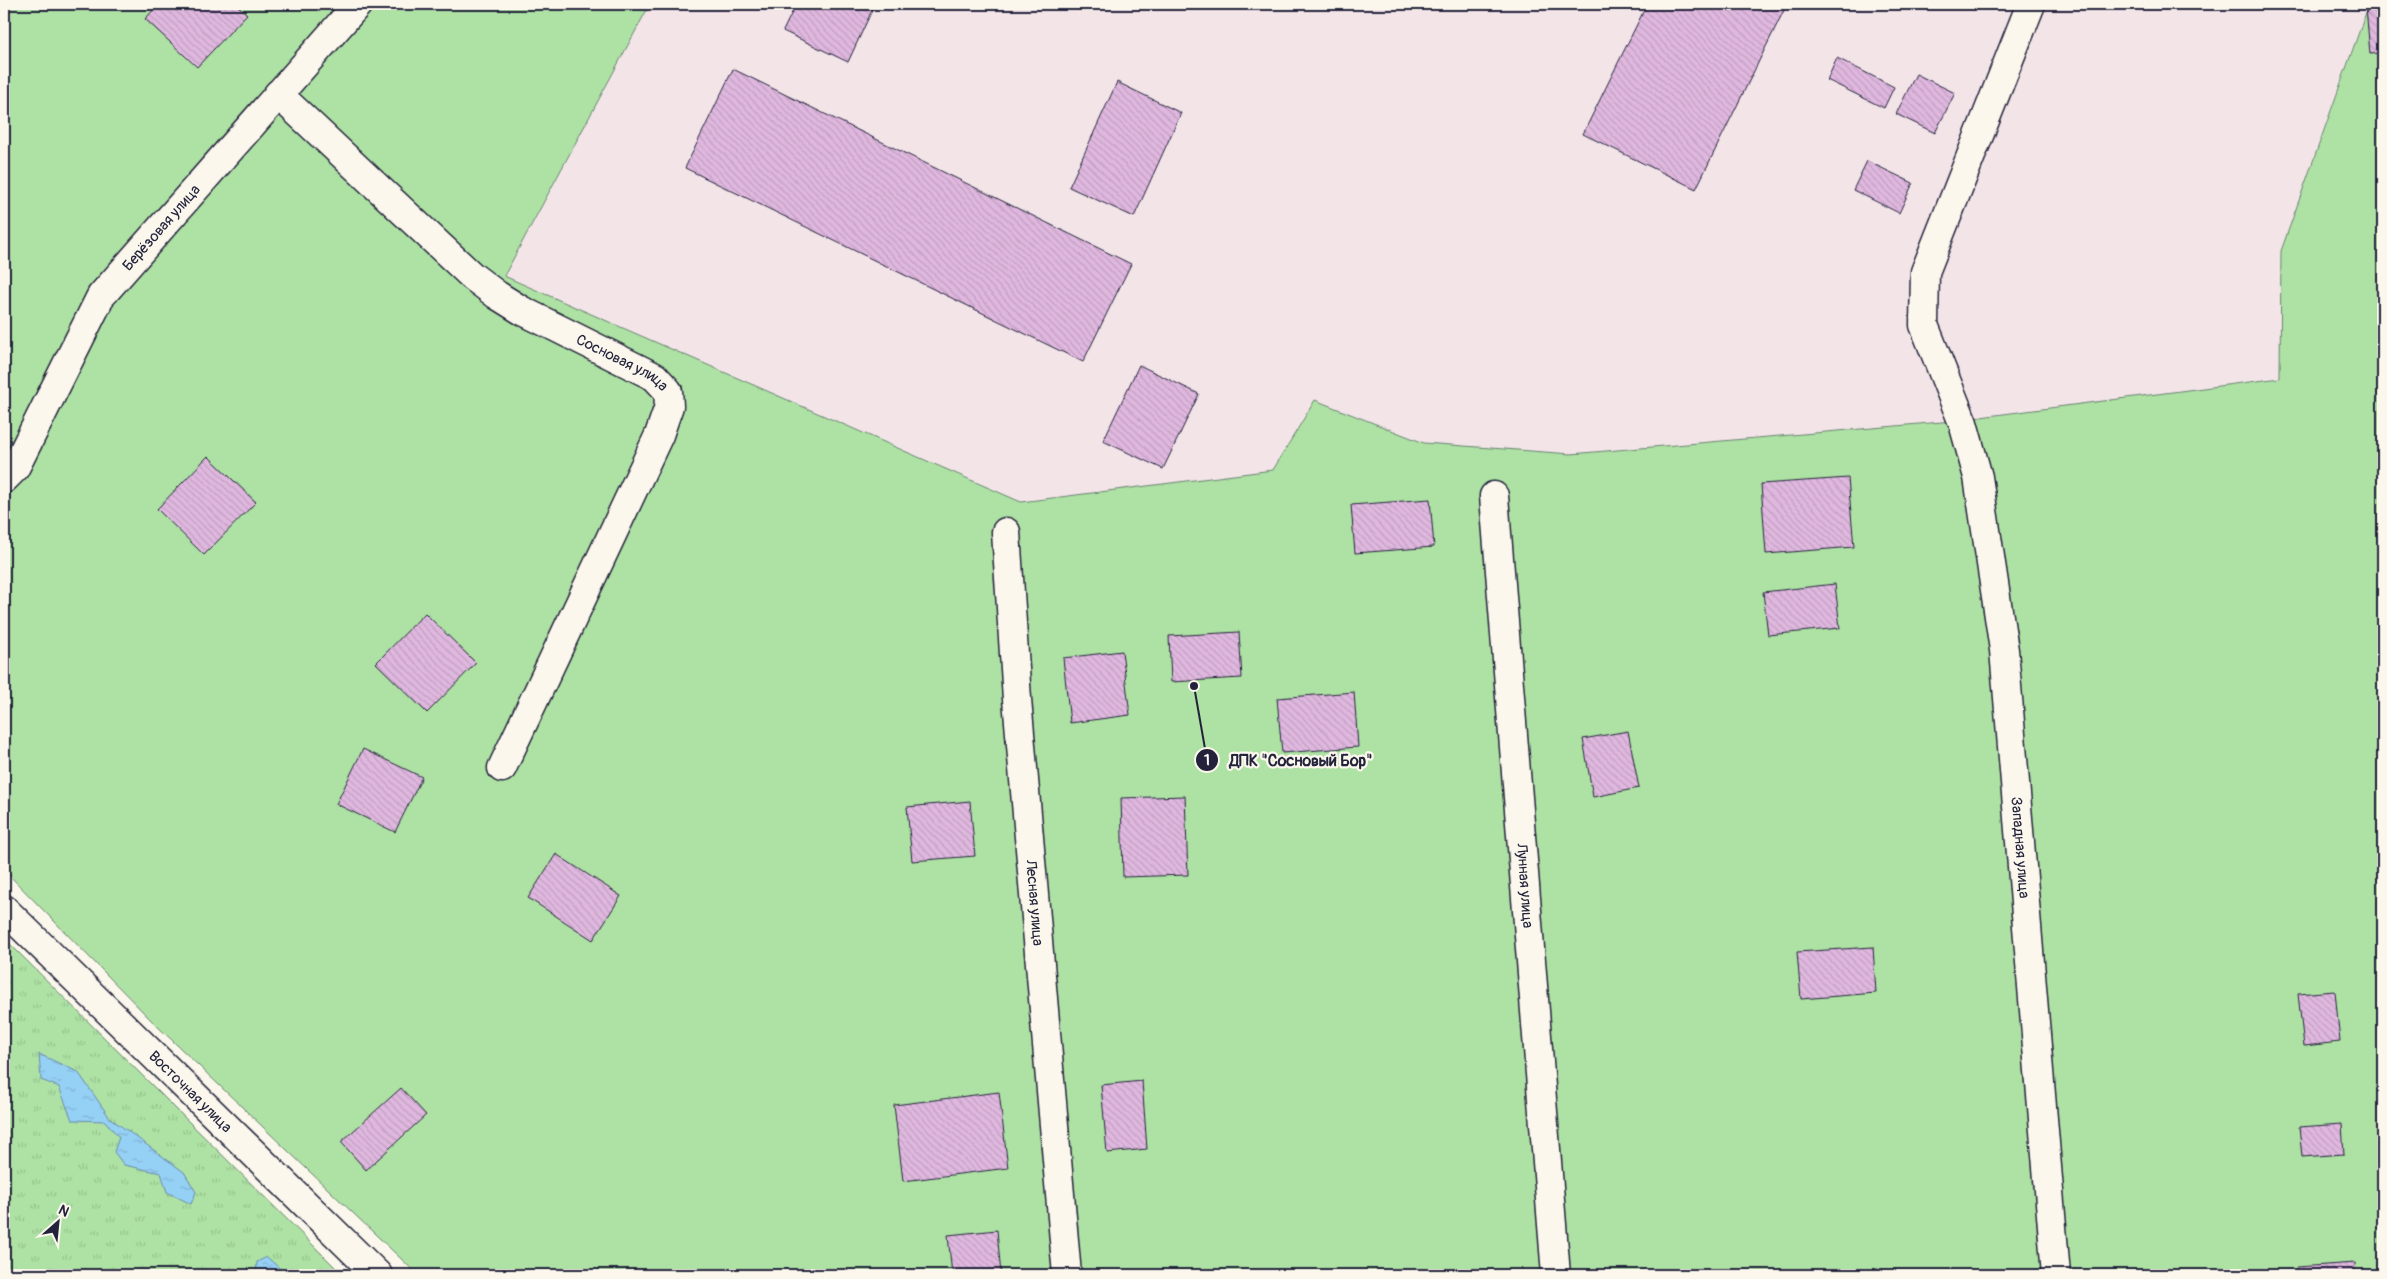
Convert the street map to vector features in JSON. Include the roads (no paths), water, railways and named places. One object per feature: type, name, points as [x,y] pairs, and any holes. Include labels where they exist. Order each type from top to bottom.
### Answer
[{"type":"street","name":"Берёзовая улица","points":[[4,479],[15,468],[101,296],[358,4]]},
{"type":"street","name":"Западная улица","points":[[2031,4],[1925,272],[1924,325],[1963,423],[1978,477],[2004,650],[2056,1275]]},
{"type":"street","name":"Сосновая улица","points":[[278,94],[472,276],[496,295],[655,377],[668,391],[669,406],[659,435],[502,768]]},
{"type":"street","name":"Лунная улица","points":[[1494,496],[1556,1275]]},
{"type":"street","name":"Лесная улица","points":[[1006,532],[1017,699],[1067,1275]]},
{"type":"street","name":"Восточная улица","points":[[4,909],[378,1275]]},
{"type":"water","points":[[39,1054],[78,1072],[110,1118],[184,1172],[196,1192],[191,1204],[167,1192],[161,1173],[124,1165],[114,1152],[119,1137],[105,1121],[72,1120],[59,1087],[41,1080]]},
{"type":"water","points":[[267,1257],[287,1275],[256,1275],[257,1262]]},
{"type":"place","name":"ДПК \"Сосновый Бор\"","points":[[1194,686]]}]
